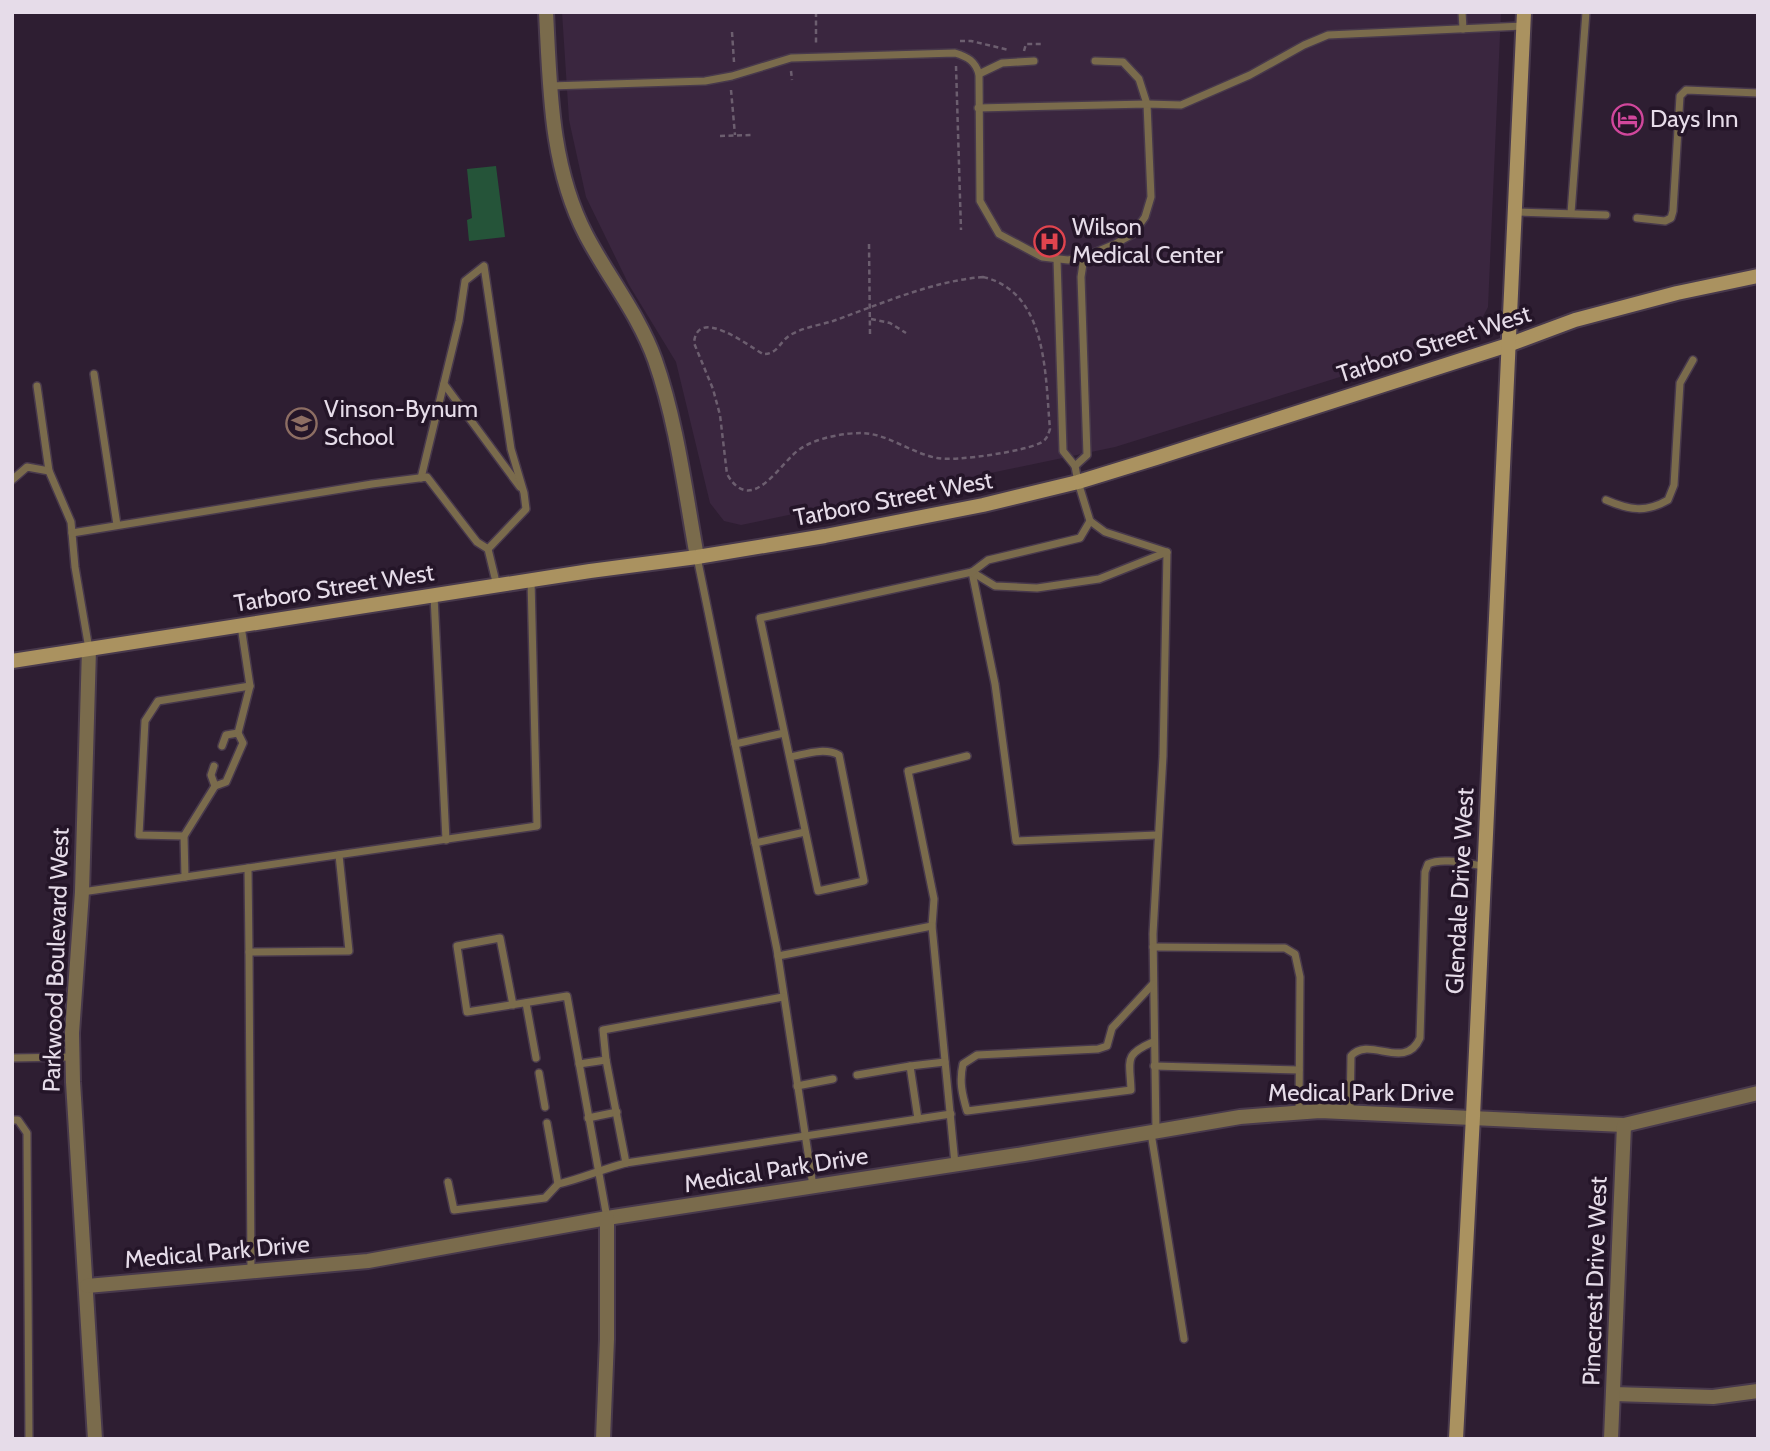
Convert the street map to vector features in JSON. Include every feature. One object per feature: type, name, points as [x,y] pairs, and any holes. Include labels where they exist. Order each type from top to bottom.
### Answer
[{"type":"main road","name":"Glendale Drive West","points":[[1456,1439],[1523,19]]},
{"type":"main road","name":"Tarboro Street West","points":[[12,661],[531,580],[697,557],[898,523],[1077,482],[1507,345],[1575,320],[1677,293],[1758,276]]},
{"type":"street","points":[[546,12],[557,154],[585,234],[638,323],[654,357],[666,396],[697,557]]},
{"type":"street","name":"Parkwood Boulevard West","points":[[89,649],[82,892],[72,1033],[95,1439]]},
{"type":"street","name":"Medical Park Drive","points":[[87,1286],[368,1261],[607,1218],[956,1165],[1240,1117],[1299,1112],[1350,1112],[1624,1125],[1758,1093]]},
{"type":"street","name":"Pinecrest Drive West","points":[[1611,1439],[1624,1125]]},
{"type":"street","points":[[603,1439],[607,1339],[607,1218]]},
{"type":"street","points":[[1613,1394],[1713,1397],[1758,1391]]},
{"type":"lane","points":[[1462,12],[1463,29]]},
{"type":"lane","points":[[1571,213],[1586,12]]},
{"type":"lane","points":[[978,108],[1181,105],[1250,75],[1328,35],[1463,29],[1523,19]]},
{"type":"lane","points":[[550,86],[705,81],[732,76],[791,58],[955,53],[967,56],[976,64],[979,74],[980,201],[999,234],[1042,257],[1056,259],[1084,257],[1133,234],[1145,217],[1151,197],[1147,104],[1139,79],[1124,62],[1095,61]]},
{"type":"lane","points":[[979,74],[1002,63],[1034,61]]},
{"type":"lane","points":[[1637,218],[1665,221],[1671,218],[1674,211],[1680,96],[1686,90],[1758,93]]},
{"type":"lane","points":[[1514,212],[1606,215]]},
{"type":"lane","points":[[1075,466],[1087,455],[1081,277],[1084,257]]},
{"type":"lane","points":[[1056,259],[1063,451],[1075,466],[1077,482],[1090,521],[1105,532],[1167,552]]},
{"type":"lane","points":[[421,478],[459,321],[465,281],[484,265],[511,449],[526,509],[488,549]]},
{"type":"lane","points":[[1606,500],[1625,508],[1653,508],[1668,500],[1674,485],[1679,383],[1693,360]]},
{"type":"lane","points":[[94,374],[117,525]]},
{"type":"lane","points":[[444,384],[524,493]]},
{"type":"lane","points":[[37,386],[49,471],[71,522],[89,649]]},
{"type":"lane","points":[[12,480],[27,467],[49,471]]},
{"type":"lane","points":[[72,533],[428,477],[477,542],[488,549],[496,586]]},
{"type":"lane","points":[[789,757],[823,751],[832,751],[839,755],[864,881],[818,891],[789,757],[760,618],[972,572],[988,560],[1080,538],[1090,521]]},
{"type":"lane","points":[[972,572],[995,586],[1037,588],[1099,579],[1167,552]]},
{"type":"lane","points":[[1167,552],[1163,756],[1153,947],[1153,1132],[1184,1339]]},
{"type":"lane","points":[[697,557],[778,956],[813,1187]]},
{"type":"lane","points":[[972,572],[995,684],[1016,841],[1157,835]]},
{"type":"lane","points":[[82,892],[537,826],[531,580]]},
{"type":"lane","points":[[434,595],[446,840]]},
{"type":"lane","points":[[185,877],[184,836],[215,786],[226,782],[243,743],[238,733],[250,686],[241,626]]},
{"type":"lane","points":[[184,836],[139,835],[145,721],[158,701],[250,686]]},
{"type":"lane","points":[[222,746],[226,735],[238,733]]},
{"type":"lane","points":[[735,744],[784,733]]},
{"type":"lane","points":[[956,1165],[932,926],[934,899],[908,771],[967,756]]},
{"type":"lane","points":[[214,766],[211,775],[215,786]]},
{"type":"lane","points":[[755,843],[805,832]]},
{"type":"lane","points":[[248,952],[349,951],[339,855]]},
{"type":"lane","points":[[1350,1112],[1351,1056],[1363,1050],[1408,1053],[1415,1048],[1420,1038],[1425,872],[1428,864],[1444,861],[1484,866]]},
{"type":"lane","points":[[248,868],[251,1272]]},
{"type":"lane","points":[[778,956],[932,926]]},
{"type":"lane","points":[[513,1005],[500,938],[457,946],[467,1012],[513,1005],[526,1003],[567,996],[607,1218]]},
{"type":"lane","points":[[1153,947],[1285,948],[1295,954],[1300,976],[1299,1112]]},
{"type":"lane","points":[[1153,984],[1112,1028],[1107,1046],[1098,1049],[977,1055],[963,1064],[959,1078],[962,1096],[967,1111],[1131,1090],[1130,1058],[1134,1050],[1153,1042]]},
{"type":"lane","points":[[626,1163],[606,1060],[603,1030],[783,996]]},
{"type":"lane","points":[[526,1003],[536,1058]]},
{"type":"lane","points":[[12,1058],[73,1057]]},
{"type":"lane","points":[[579,1064],[606,1060]]},
{"type":"lane","points":[[857,1075],[945,1062]]},
{"type":"lane","points":[[910,1066],[918,1119]]},
{"type":"lane","points":[[1154,1066],[1298,1070]]},
{"type":"lane","points":[[539,1073],[545,1107]]},
{"type":"lane","points":[[797,1086],[833,1079]]},
{"type":"lane","points":[[588,1118],[617,1112]]},
{"type":"lane","points":[[448,1182],[454,1210],[545,1198],[558,1184],[626,1163],[951,1114]]},
{"type":"lane","points":[[12,1120],[18,1121],[27,1133],[29,1439]]},
{"type":"lane","points":[[547,1123],[558,1184]]},
{"type":"path","points":[[816,12],[816,46]]},
{"type":"path","points":[[955,53],[961,230]]},
{"type":"path","points":[[720,136],[752,135]]},
{"type":"path","points":[[869,244],[870,334]]},
{"type":"path","points":[[983,277],[1009,287],[1026,307],[1040,340],[1050,429],[1048,437],[1030,447],[952,459],[927,456],[878,436],[857,433],[813,442],[798,450],[772,480],[760,487],[743,489],[736,486],[727,474],[720,415],[713,389],[694,343],[699,329],[713,328],[724,331],[763,354],[774,352],[791,334],[869,307],[967,278],[983,277]]},
{"type":"path","points":[[869,319],[890,323],[906,333]]},
{"type":"shaded area","name":"Wilson Medical Center","points":[[562,12],[1501,12],[1488,307],[1476,330],[1459,340],[1115,447],[741,525],[724,521],[710,503],[676,362],[629,285],[586,197],[569,120]]},
{"type":"green space","points":[[496,166],[505,237],[469,241],[467,220],[472,218],[467,169]]},
{"type":"place","name":"Days Inn","points":[[1627,119]]},
{"type":"place","name":"Wilson Medical Center","points":[[1049,241]]},
{"type":"place","name":"Vinson-Bynum School","points":[[301,423]]}]
